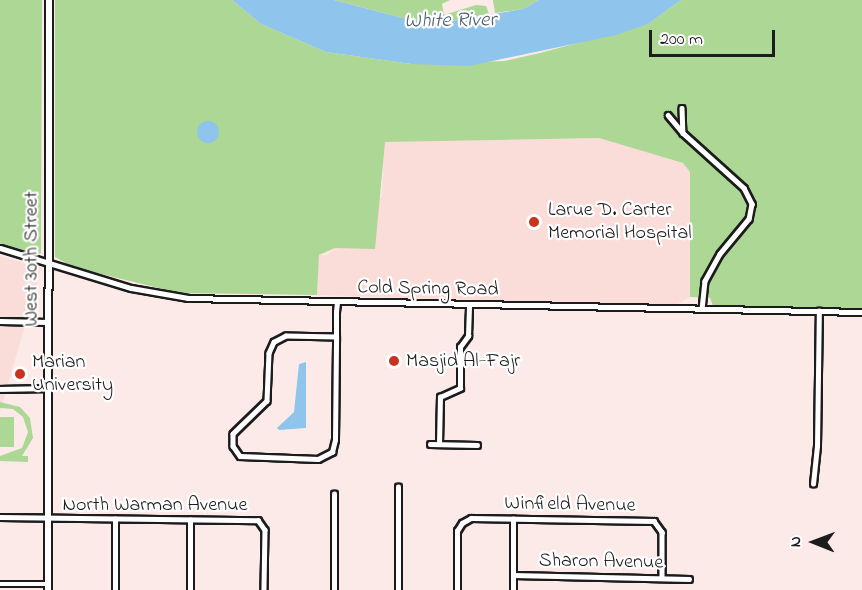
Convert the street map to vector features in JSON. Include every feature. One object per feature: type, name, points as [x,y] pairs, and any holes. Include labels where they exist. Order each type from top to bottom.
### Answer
[{"type":"main road","name":"West 30th Street","points":[[48,587],[49,0]]},
{"type":"street","points":[[682,108],[683,133]]},
{"type":"street","points":[[668,115],[683,133],[744,188],[752,204],[748,220],[720,254],[705,281],[702,309]]},
{"type":"street","name":"Cold Spring Road","points":[[0,248],[121,286],[170,296],[336,302],[862,312]]},
{"type":"street","points":[[336,302],[336,337],[335,445],[329,455],[320,459],[249,459],[238,454],[233,446],[235,431],[267,401],[269,353],[274,342],[286,336],[336,337]]},
{"type":"street","points":[[439,444],[440,397],[460,388],[460,347],[468,336],[468,305]]},
{"type":"street","points":[[813,484],[818,446],[819,311]]},
{"type":"street","points":[[0,321],[48,322]]},
{"type":"street","points":[[0,389],[48,388]]},
{"type":"street","points":[[430,444],[477,445]]},
{"type":"street","points":[[398,487],[398,590]]},
{"type":"street","points":[[334,494],[334,590]]},
{"type":"street","points":[[0,517],[48,519]]},
{"type":"street","name":"Winfield Avenue","points":[[457,590],[457,533],[462,522],[473,518],[654,521],[662,532],[662,578]]},
{"type":"street","name":"North Warman Avenue","points":[[48,519],[261,522],[265,530],[264,590]]},
{"type":"street","points":[[115,519],[115,590]]},
{"type":"street","points":[[513,519],[513,590]]},
{"type":"street","points":[[190,520],[190,590]]},
{"type":"street","name":"Sharon Avenue","points":[[513,576],[689,579]]},
{"type":"street","points":[[0,584],[48,587]]},
{"type":"shaded area","name":"Larue D. Carter Memorial Hospital","points":[[599,138],[683,163],[690,172],[690,297],[674,306],[317,295],[319,255],[327,255],[335,248],[382,196],[384,142]]},
{"type":"shaded area","points":[[0,256],[41,268],[0,412]]},
{"type":"green space","points":[[0,0],[42,0],[41,253],[37,255],[0,244]]},
{"type":"green space","points":[[55,0],[232,0],[261,24],[326,52],[412,64],[505,61],[540,53],[648,24],[681,0],[862,0],[862,309],[713,306],[710,298],[690,297],[690,172],[683,163],[599,138],[385,142],[375,249],[335,248],[319,255],[317,295],[179,293],[73,267],[55,257]]},
{"type":"green space","points":[[334,0],[450,0],[442,4],[444,15],[476,5],[486,6],[489,14],[446,22],[414,21]]},
{"type":"green space","points":[[493,0],[539,0],[523,9],[495,13]]},
{"type":"green space","points":[[0,402],[20,407],[30,418],[33,438],[22,456],[28,456],[28,462],[0,461],[0,456],[22,448],[28,432],[23,417],[13,409],[0,408]]},
{"type":"green space","points":[[0,417],[14,417],[14,447],[0,447]]},
{"type":"water","points":[[232,0],[334,0],[414,21],[446,22],[523,9],[539,0],[681,0],[648,24],[616,35],[469,66],[412,64],[326,52],[261,24]]},
{"type":"water","points":[[208,121],[216,124],[219,132],[216,140],[208,143],[200,140],[197,132],[200,124]]},
{"type":"water","points":[[306,362],[306,428],[279,430],[277,428],[294,412],[299,364]]},
{"type":"place","name":"Larue D. Carter Memorial Hospital","points":[[534,222]]},
{"type":"place","name":"Masjid Al-Fajr","points":[[394,361]]},
{"type":"place","name":"Marian University","points":[[20,374]]},
{"type":"water label","name":"White River","points":[[450,21]]}]
